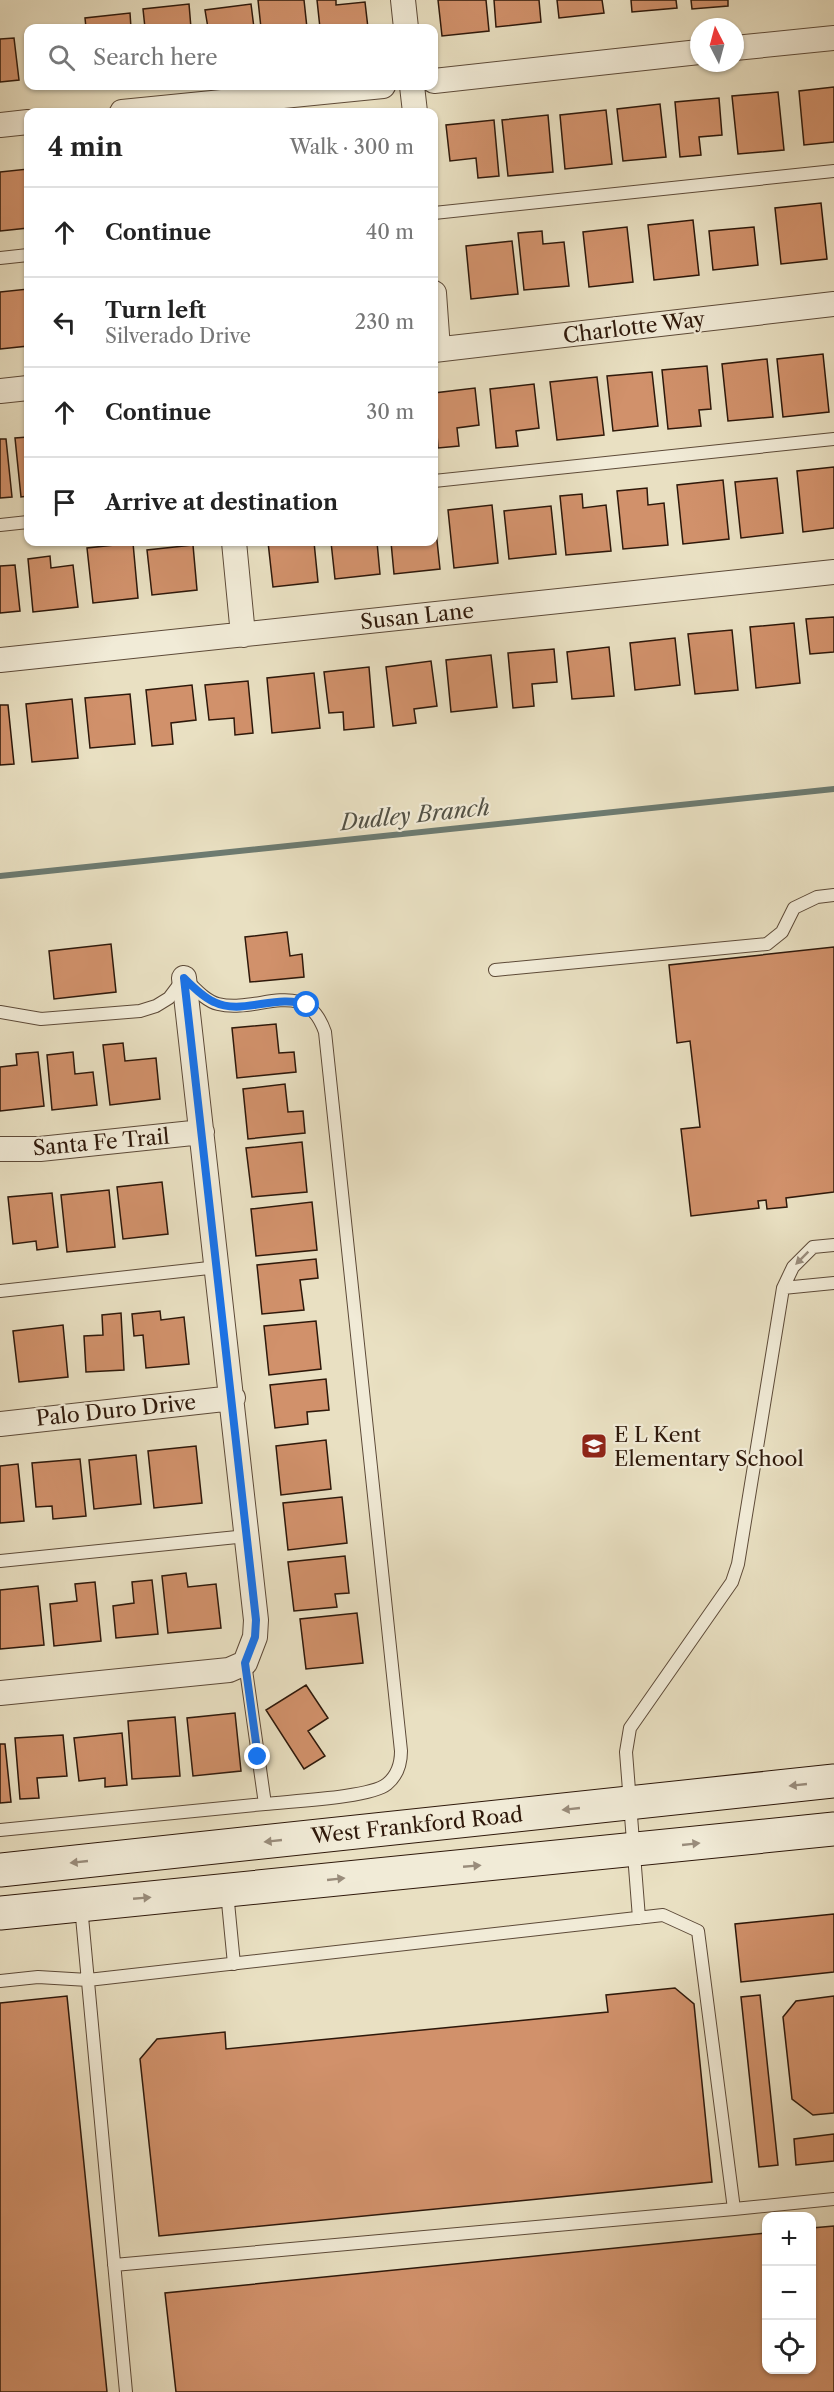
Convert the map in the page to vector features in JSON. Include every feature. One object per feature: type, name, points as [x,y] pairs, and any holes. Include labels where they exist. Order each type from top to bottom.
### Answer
[{"type":"main road","name":"West Frankford Road","points":[[0,1870],[834,1781]]},
{"type":"main road","points":[[0,1912],[633,1851],[834,1829]]},
{"type":"street","points":[[403,0],[406,24]]},
{"type":"street","points":[[744,47],[834,38]]},
{"type":"street","points":[[438,81],[690,53]]},
{"type":"street","points":[[162,108],[343,90]]},
{"type":"street","points":[[412,90],[414,108]]},
{"type":"street","points":[[0,125],[24,122]]},
{"type":"street","name":"Charlotte Way","points":[[438,350],[834,304]]},
{"type":"street","points":[[0,391],[24,388]]},
{"type":"street","points":[[234,546],[243,635]]},
{"type":"street","name":"Susan Lane","points":[[0,660],[834,572]]},
{"type":"street","points":[[0,1693],[229,1670],[245,1663],[255,1637],[256,1620],[233,1398],[184,978]]},
{"type":"street","name":"Santa Fe Trail","points":[[0,1149],[40,1149],[202,1132]]},
{"type":"street","name":"Palo Duro Drive","points":[[0,1424],[233,1398]]},
{"type":"lane","points":[[438,213],[834,171]]},
{"type":"lane","points":[[0,258],[24,255]]},
{"type":"lane","points":[[438,481],[834,440]]},
{"type":"lane","points":[[0,525],[24,522]]},
{"type":"lane","points":[[495,970],[767,944],[782,932],[794,908],[817,897],[834,895]]},
{"type":"lane","points":[[0,1012],[41,1019],[140,1011],[156,1006],[169,998],[184,978],[206,998],[218,1004],[234,1006],[290,1000],[307,1005],[321,1020],[325,1032],[401,1751],[398,1770],[388,1784],[367,1792],[0,1830]]},
{"type":"lane","points":[[639,1918],[626,1752],[630,1728],[732,1582],[738,1564],[783,1288],[793,1267],[813,1247],[834,1245]]},
{"type":"lane","points":[[0,1291],[218,1267]]},
{"type":"lane","points":[[783,1288],[834,1282]]},
{"type":"lane","points":[[0,1561],[247,1536]]},
{"type":"lane","points":[[245,1663],[265,1804]]},
{"type":"lane","points":[[227,1890],[234,1964]]},
{"type":"lane","points":[[80,1904],[126,2392]]},
{"type":"lane","points":[[0,1981],[38,1977],[88,1980],[663,1916],[698,1930],[734,2209]]},
{"type":"lane","points":[[114,2265],[834,2199]]},
{"type":"building","points":[[258,0],[304,0],[307,24],[261,24]]},
{"type":"building","points":[[317,0],[336,0],[336,5],[365,2],[368,24],[320,24]]},
{"type":"building","points":[[438,0],[486,0],[489,31],[442,36]]},
{"type":"building","points":[[494,0],[539,0],[541,22],[496,27]]},
{"type":"building","points":[[557,0],[602,0],[604,13],[559,18]]},
{"type":"building","points":[[631,0],[676,0],[677,8],[632,12]]},
{"type":"building","points":[[691,0],[728,0],[728,6],[692,9]]},
{"type":"building","points":[[189,4],[191,24],[145,24],[143,9]]},
{"type":"building","points":[[251,4],[254,24],[207,24],[205,10]]},
{"type":"building","points":[[130,13],[131,24],[86,24],[85,18]]},
{"type":"building","points":[[14,38],[19,80],[0,82],[0,39]]},
{"type":"building","points":[[834,87],[834,142],[804,145],[799,91]]},
{"type":"building","points":[[778,92],[784,150],[738,154],[732,96]]},
{"type":"building","points":[[719,98],[722,135],[699,137],[701,155],[680,157],[675,102]]},
{"type":"building","points":[[660,104],[666,157],[623,161],[617,109]]},
{"type":"building","points":[[606,110],[612,164],[565,169],[560,115]]},
{"type":"building","points":[[548,115],[553,172],[508,176],[502,120]]},
{"type":"building","points":[[494,120],[499,176],[478,178],[476,158],[450,161],[446,125]]},
{"type":"building","points":[[24,169],[24,228],[0,231],[0,172]]},
{"type":"building","points":[[821,203],[827,259],[781,264],[775,208]]},
{"type":"building","points":[[693,220],[699,275],[654,280],[648,225]]},
{"type":"building","points":[[627,227],[633,282],[589,287],[583,232]]},
{"type":"building","points":[[754,227],[758,265],[713,270],[709,231]]},
{"type":"building","points":[[542,231],[543,244],[564,242],[569,286],[524,290],[518,233]]},
{"type":"building","points":[[512,241],[518,294],[471,299],[466,246]]},
{"type":"building","points":[[24,289],[24,346],[0,349],[0,292]]},
{"type":"building","points":[[823,354],[829,412],[783,417],[777,359]]},
{"type":"building","points":[[767,359],[773,417],[728,421],[722,364]]},
{"type":"building","points":[[707,366],[711,409],[699,410],[701,426],[668,429],[662,370]]},
{"type":"building","points":[[652,372],[658,426],[613,431],[607,376]]},
{"type":"building","points":[[597,377],[604,435],[557,440],[550,382]]},
{"type":"building","points":[[534,384],[539,428],[516,431],[518,446],[496,448],[490,389]]},
{"type":"building","points":[[475,388],[479,425],[457,428],[459,446],[438,448],[438,393]]},
{"type":"building","points":[[24,437],[24,497],[21,497],[15,438]]},
{"type":"building","points":[[0,439],[6,439],[12,497],[0,498]]},
{"type":"building","points":[[834,467],[834,528],[803,532],[797,471]]},
{"type":"building","points":[[777,478],[783,533],[741,538],[735,482]]},
{"type":"building","points":[[723,480],[729,539],[683,544],[677,485]]},
{"type":"building","points":[[647,488],[648,505],[664,503],[668,545],[623,549],[617,491]]},
{"type":"building","points":[[582,494],[583,508],[606,505],[611,551],[566,555],[560,496]]},
{"type":"building","points":[[492,505],[498,563],[454,568],[448,510]]},
{"type":"building","points":[[551,506],[556,554],[509,559],[504,511]]},
{"type":"building","points":[[133,546],[138,598],[93,603],[87,548]]},
{"type":"building","points":[[193,546],[197,590],[152,595],[147,550]]},
{"type":"building","points":[[268,546],[314,546],[318,582],[273,587]]},
{"type":"building","points":[[331,546],[377,546],[380,574],[335,579]]},
{"type":"building","points":[[391,546],[438,546],[440,569],[394,574]]},
{"type":"building","points":[[50,556],[51,568],[73,565],[78,607],[33,612],[28,559]]},
{"type":"building","points":[[15,565],[20,611],[0,613],[0,566]]},
{"type":"building","points":[[834,617],[834,652],[810,654],[806,619]]},
{"type":"building","points":[[794,623],[800,683],[756,688],[750,627]]},
{"type":"building","points":[[732,630],[738,690],[695,694],[688,634]]},
{"type":"building","points":[[675,638],[680,685],[635,690],[630,643]]},
{"type":"building","points":[[609,647],[614,696],[572,699],[567,652]]},
{"type":"building","points":[[554,649],[557,682],[532,684],[534,706],[513,708],[508,653]]},
{"type":"building","points":[[491,655],[497,707],[451,712],[446,660]]},
{"type":"building","points":[[431,661],[437,706],[414,709],[416,723],[393,726],[386,667]]},
{"type":"building","points":[[369,667],[374,727],[344,730],[343,712],[329,713],[324,672]]},
{"type":"building","points":[[314,673],[320,728],[272,733],[267,678]]},
{"type":"building","points":[[248,681],[253,733],[235,735],[234,718],[209,720],[205,685]]},
{"type":"building","points":[[192,685],[196,720],[171,723],[173,744],[152,746],[146,690]]},
{"type":"building","points":[[130,694],[135,744],[90,748],[85,698]]},
{"type":"building","points":[[72,699],[78,758],[32,762],[26,704]]},
{"type":"building","points":[[0,705],[8,705],[14,764],[0,765]]},
{"type":"building","points":[[287,932],[290,956],[302,954],[304,977],[250,982],[245,937]]},
{"type":"building","points":[[111,944],[116,992],[54,999],[49,951]]},
{"type":"building","points":[[834,947],[834,1192],[786,1198],[787,1207],[767,1209],[766,1200],[758,1201],[759,1208],[691,1216],[681,1129],[700,1127],[690,1041],[677,1043],[669,965]]},
{"type":"building","points":[[276,1024],[279,1053],[294,1052],[296,1072],[237,1078],[232,1028]]},
{"type":"building","points":[[123,1043],[125,1061],[156,1058],[160,1099],[110,1105],[103,1045]]},
{"type":"building","points":[[38,1052],[44,1106],[0,1111],[0,1067],[17,1065],[16,1054]]},
{"type":"building","points":[[73,1052],[75,1074],[93,1072],[97,1105],[52,1110],[47,1055]]},
{"type":"building","points":[[285,1084],[288,1112],[303,1111],[305,1133],[248,1139],[243,1089]]},
{"type":"building","points":[[302,1142],[307,1192],[252,1197],[246,1148]]},
{"type":"building","points":[[162,1182],[168,1234],[123,1239],[117,1187]]},
{"type":"building","points":[[109,1190],[115,1247],[67,1252],[61,1195]]},
{"type":"building","points":[[52,1193],[58,1247],[37,1250],[36,1241],[13,1244],[8,1197]]},
{"type":"building","points":[[312,1202],[317,1250],[256,1256],[251,1209]]},
{"type":"building","points":[[316,1259],[318,1278],[300,1280],[304,1310],[262,1314],[257,1265]]},
{"type":"building","points":[[160,1311],[161,1320],[184,1317],[189,1364],[146,1368],[143,1335],[134,1336],[132,1314]]},
{"type":"building","points":[[121,1313],[124,1370],[86,1372],[84,1336],[103,1335],[102,1315]]},
{"type":"building","points":[[316,1321],[321,1369],[269,1375],[264,1326]]},
{"type":"building","points":[[63,1325],[68,1377],[19,1382],[13,1331]]},
{"type":"building","points":[[326,1379],[329,1410],[307,1412],[308,1424],[275,1428],[270,1385]]},
{"type":"building","points":[[326,1440],[331,1489],[281,1495],[276,1446]]},
{"type":"building","points":[[196,1446],[202,1503],[154,1508],[148,1451]]},
{"type":"building","points":[[136,1455],[141,1504],[94,1509],[89,1460]]},
{"type":"building","points":[[80,1459],[86,1516],[53,1519],[52,1506],[36,1507],[32,1463]]},
{"type":"building","points":[[18,1464],[24,1521],[0,1523],[0,1466]]},
{"type":"building","points":[[342,1497],[347,1543],[288,1550],[283,1503]]},
{"type":"building","points":[[345,1556],[349,1593],[335,1594],[337,1607],[294,1611],[288,1562]]},
{"type":"building","points":[[186,1573],[188,1587],[216,1584],[221,1628],[168,1633],[162,1576]]},
{"type":"building","points":[[152,1580],[158,1634],[116,1638],[113,1606],[134,1603],[132,1582]]},
{"type":"building","points":[[95,1582],[101,1641],[54,1646],[50,1604],[77,1601],[75,1584]]},
{"type":"building","points":[[38,1586],[44,1645],[0,1649],[0,1590]]},
{"type":"building","points":[[357,1613],[363,1663],[306,1669],[300,1619]]},
{"type":"building","points":[[306,1685],[328,1718],[308,1731],[325,1756],[304,1769],[266,1710]]},
{"type":"building","points":[[235,1713],[241,1771],[193,1776],[187,1718]]},
{"type":"building","points":[[175,1717],[180,1776],[132,1779],[128,1721]]},
{"type":"building","points":[[122,1733],[127,1785],[105,1787],[105,1778],[79,1781],[74,1738]]},
{"type":"building","points":[[63,1735],[67,1776],[37,1778],[39,1798],[20,1799],[15,1738]]},
{"type":"building","points":[[0,1744],[5,1744],[11,1802],[0,1803]]},
{"type":"building","points":[[834,1914],[834,1972],[741,1982],[735,1924]]},
{"type":"building","points":[[675,1988],[694,2004],[712,2182],[159,2236],[140,2059],[157,2039],[225,2032],[226,2049],[608,2012],[606,1995]]},
{"type":"building","points":[[760,1995],[778,2165],[759,2167],[741,1997]]},
{"type":"building","points":[[67,1996],[107,2392],[0,2392],[0,2003]]},
{"type":"building","points":[[834,1996],[834,2113],[813,2115],[792,2099],[783,2017],[796,2001]]},
{"type":"building","points":[[834,2134],[834,2161],[796,2165],[794,2139]]},
{"type":"building","points":[[834,2226],[834,2392],[176,2392],[165,2293],[762,2233],[762,2374],[816,2374],[816,2228]]},
{"type":"waterway","name":"Dudley Branch","points":[[0,876],[834,789]]},
{"type":"place","name":"E L Kent Elementary School","points":[[594,1446]]},
{"type":"route","points":[[258,1757],[254,1711],[245,1663],[255,1637],[256,1620],[233,1398],[184,978],[206,998],[218,1004],[234,1006],[290,1000],[307,1005]]}]
